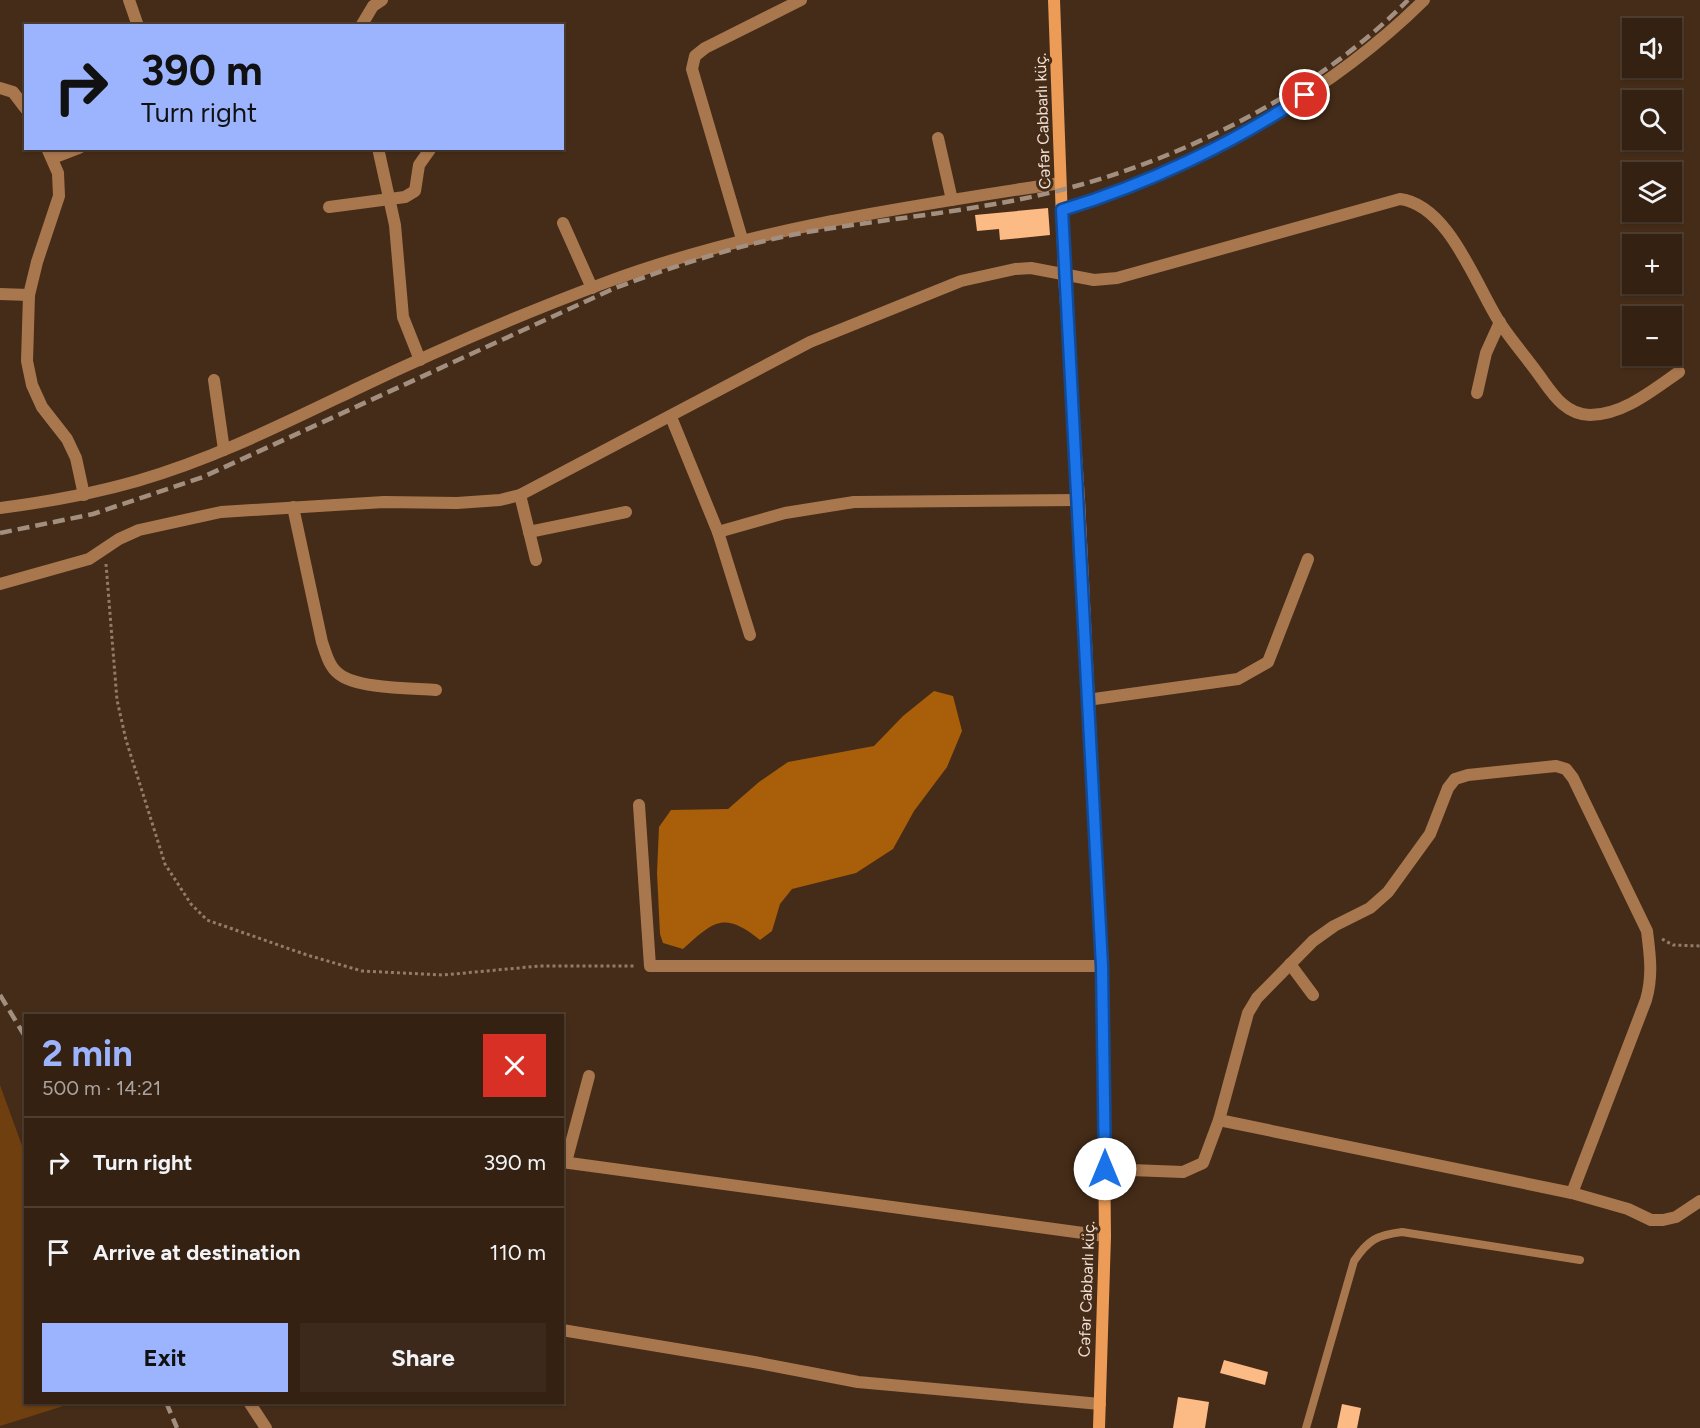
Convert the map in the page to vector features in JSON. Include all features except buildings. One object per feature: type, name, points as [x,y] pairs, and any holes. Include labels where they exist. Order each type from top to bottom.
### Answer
[{"type":"street","points":[[129,0],[137,24]]},
{"type":"street","points":[[742,239],[692,69],[695,56],[705,48],[801,0]]},
{"type":"street","name":"Cəfər Cabbarlı küç.","points":[[1054,0],[1064,274],[1079,500],[1087,700],[1102,966],[1105,1236],[1099,1428]]},
{"type":"street","points":[[1062,210],[1143,182],[1288,107],[1373,48],[1424,0]]},
{"type":"street","points":[[362,24],[375,2]]},
{"type":"street","points":[[0,88],[13,92],[24,106]]},
{"type":"street","points":[[938,138],[952,200]]},
{"type":"street","points":[[67,150],[50,153],[58,173],[59,196],[37,262],[29,295],[27,361],[32,385],[42,407],[68,439],[76,458],[84,495]]},
{"type":"street","points":[[378,150],[395,225],[403,317],[420,360]]},
{"type":"street","points":[[329,207],[405,197],[415,191],[419,165],[429,150]]},
{"type":"street","points":[[0,508],[84,495],[138,481],[224,450],[420,360],[592,288],[686,254],[742,239],[952,200],[1060,183]]},
{"type":"street","points":[[0,584],[89,559],[119,539],[139,530],[221,512],[384,502],[457,503],[500,500],[520,495],[671,417],[762,365],[810,342],[961,281],[1015,269],[1031,268],[1094,280],[1117,278],[1400,199],[1414,201],[1432,214],[1457,247],[1500,322],[1559,402],[1574,412],[1589,415],[1611,412],[1644,396],[1679,372]]},
{"type":"street","points":[[562,223],[592,288]]},
{"type":"street","points":[[0,294],[29,295]]},
{"type":"street","points":[[1478,393],[1486,353],[1500,322]]},
{"type":"street","points":[[214,380],[224,450]]},
{"type":"street","points":[[671,417],[718,532],[750,635]]},
{"type":"street","points":[[520,495],[536,560]]},
{"type":"street","points":[[718,532],[785,513],[854,502],[1079,500]]},
{"type":"street","points":[[293,507],[322,642],[330,663],[339,674],[354,682],[436,690]]},
{"type":"street","points":[[529,532],[626,512]]},
{"type":"street","points":[[1087,700],[1238,679],[1268,662],[1308,559]]},
{"type":"street","points":[[1105,1169],[1183,1172],[1203,1163],[1209,1153],[1219,1120],[1248,1013],[1257,998],[1290,964],[1334,926],[1370,908],[1388,892],[1430,834],[1448,788],[1455,779],[1468,775],[1556,766],[1566,769],[1573,778],[1647,931],[1651,981],[1572,1192]]},
{"type":"street","points":[[639,805],[650,966],[1102,966]]},
{"type":"street","points":[[1290,964],[1312,995]]},
{"type":"street","points":[[589,1076],[564,1162],[1105,1236]]},
{"type":"street","points":[[1219,1120],[1572,1192],[1657,1220],[1676,1217],[1700,1201]]},
{"type":"street","points":[[564,1330],[858,1382],[1100,1404]]},
{"type":"street","points":[[250,1404],[266,1428]]},
{"type":"lane","points":[[1306,1428],[1354,1261],[1366,1242],[1379,1235],[1402,1232],[1580,1260]]},
{"type":"path","points":[[106,549],[117,700],[126,740],[165,864],[191,904],[207,920],[307,955],[362,971],[443,975],[557,965],[650,966]]},
{"type":"path","points":[[1647,931],[1673,945],[1700,946]]},
{"type":"shaded area","points":[[934,691],[953,696],[962,731],[947,767],[914,811],[893,849],[856,873],[792,889],[780,904],[772,931],[760,940],[737,925],[720,923],[711,926],[683,949],[663,943],[660,934],[657,873],[659,827],[671,810],[728,809],[759,782],[788,762],[874,746],[903,716]]},
{"type":"shaded area","points":[[0,1085],[24,1151],[24,1404],[70,1404],[0,1426]]},
{"type":"railway","points":[[0,533],[93,514],[203,477],[615,288],[686,263],[807,232],[966,209],[1030,197],[1108,177],[1155,160],[1247,118],[1292,92],[1334,64],[1373,33],[1408,0]]},
{"type":"railway","points":[[0,995],[24,1035]]},
{"type":"railway","points":[[167,1404],[177,1428]]},
{"type":"route","points":[[1105,1169],[1102,966],[1062,210],[1106,197],[1143,182],[1242,133],[1305,95]]}]
